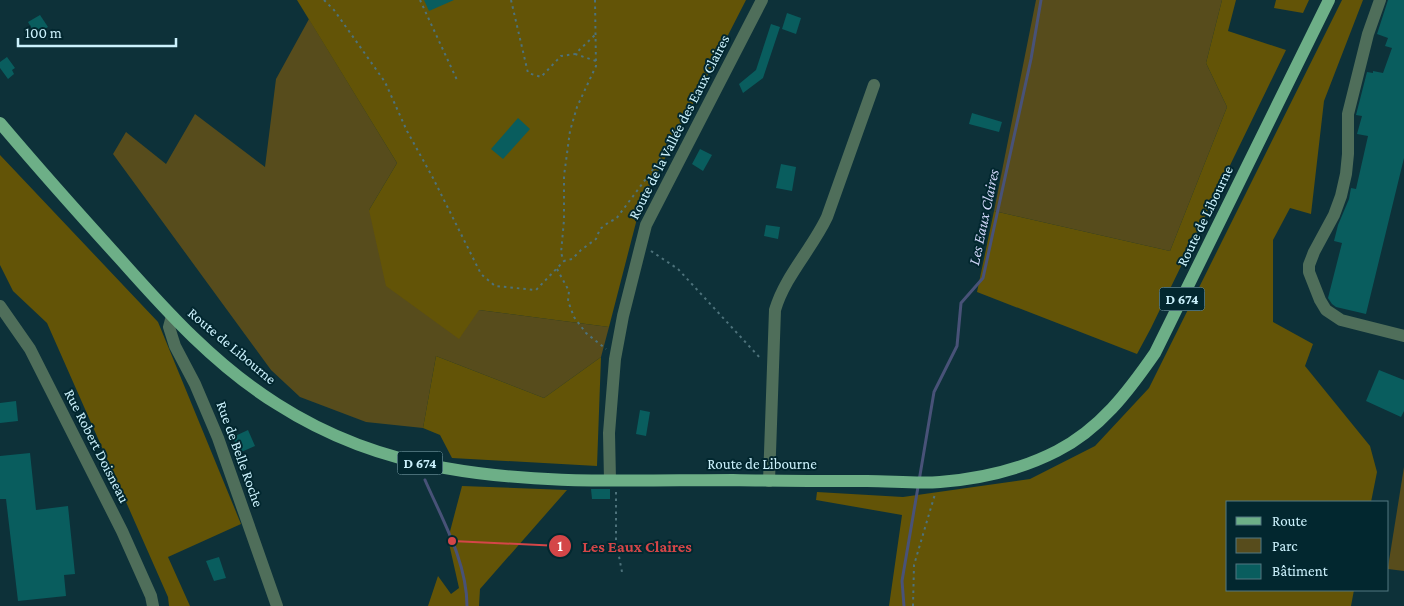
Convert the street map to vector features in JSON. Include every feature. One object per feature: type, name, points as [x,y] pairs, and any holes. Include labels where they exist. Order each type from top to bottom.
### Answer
[{"type":"main road","name":"Route de Libourne","points":[[39,169],[172,316],[247,384],[278,405],[348,440],[396,457],[444,468],[531,478],[934,482],[998,472],[1028,463],[1057,451],[1084,434],[1107,415],[1127,393],[1155,353],[1329,0]]},
{"type":"main road","name":"D 674","points":[[0,123],[39,169]]},
{"type":"main road","name":"D 674","points":[[0,130],[39,169]]},
{"type":"street","name":"Route de la Vallée des Eaux Claires","points":[[613,480],[609,433],[616,356],[623,316],[646,225],[694,128],[762,0]]},
{"type":"street","points":[[1380,0],[1368,34],[1348,114],[1348,154],[1341,196],[1334,215],[1314,252],[1309,265],[1309,272],[1326,310],[1341,320],[1404,336]]},
{"type":"street","points":[[769,481],[775,310],[779,294],[818,236],[827,218],[874,85]]},
{"type":"street","name":"Rue Robert Doisneau","points":[[0,306],[30,349],[122,531],[151,596],[153,606]]},
{"type":"street","name":"Rue de Belle Roche","points":[[172,316],[168,327],[218,438],[277,606]]},
{"type":"path","points":[[324,0],[334,10],[385,82],[407,131],[481,274],[495,286],[536,290],[564,261],[572,259],[596,239],[600,229],[616,220],[657,164],[675,133],[694,128]]},
{"type":"path","points":[[420,0],[457,80]]},
{"type":"path","points":[[511,0],[528,73],[542,77],[561,56],[575,54],[596,61]]},
{"type":"path","points":[[564,261],[561,253],[564,220],[564,176],[570,130],[577,107],[596,66],[595,0]]},
{"type":"path","points":[[575,54],[596,35]]},
{"type":"path","points":[[641,244],[678,269],[759,359],[773,364]]},
{"type":"path","points":[[557,268],[569,291],[568,300],[574,317],[586,333],[616,356]]},
{"type":"path","points":[[613,480],[616,541],[622,572]]},
{"type":"path","points":[[913,606],[914,565],[934,482]]},
{"type":"green space","points":[[1036,0],[1222,0],[1206,63],[1227,107],[1170,251],[994,211]]},
{"type":"green space","points":[[309,19],[397,163],[369,210],[479,310],[609,327],[601,357],[544,398],[436,356],[423,428],[366,422],[300,397],[271,370],[113,154],[126,132],[166,164],[195,114],[265,167],[276,79]]},
{"type":"green space","points":[[1404,467],[1404,571],[1389,569]]},
{"type":"shaded area","points":[[297,0],[746,0],[640,207],[609,327],[479,310],[459,339],[386,286],[369,210],[397,163]]},
{"type":"shaded area","points":[[1222,0],[1236,0],[1228,31],[1286,50],[1137,354],[977,292],[994,211],[1170,251],[1227,107],[1206,63]]},
{"type":"shaded area","points":[[1276,0],[1309,0],[1303,13],[1274,8]]},
{"type":"shaded area","points":[[1342,0],[1363,0],[1324,101],[1311,214],[1290,208],[1273,240],[1273,322],[1313,344],[1305,366],[1370,446],[1377,472],[1371,501],[1226,501],[1226,591],[1354,591],[1351,606],[889,606],[902,515],[816,500],[817,492],[903,497],[1030,479],[1095,446],[1149,388]]},
{"type":"shaded area","points":[[0,155],[158,322],[241,524],[168,557],[190,606],[169,606],[168,597],[47,323],[13,291],[0,265]]},
{"type":"shaded area","points":[[436,356],[544,398],[601,357],[597,466],[452,458],[440,435],[423,428]]},
{"type":"shaded area","points":[[462,486],[567,490],[480,589],[479,606],[428,606],[438,576],[451,594],[459,588],[448,539]]},
{"type":"building","points":[[424,0],[454,0],[429,11]]},
{"type":"building","points":[[1388,0],[1404,0],[1404,158],[1366,314],[1336,307],[1328,298],[1342,243],[1334,241],[1351,188],[1356,189],[1368,136],[1357,134],[1362,116],[1356,115],[1367,72],[1383,73],[1392,48],[1385,46],[1388,38],[1377,34]]},
{"type":"building","points":[[787,13],[801,18],[796,34],[782,29]]},
{"type":"building","points":[[40,15],[48,27],[35,34],[28,22]]},
{"type":"building","points":[[771,24],[780,27],[763,78],[743,93],[739,84],[756,70]]},
{"type":"building","points":[[7,57],[15,68],[12,70],[14,74],[8,79],[0,68],[0,62]]},
{"type":"building","points":[[972,113],[1002,122],[999,132],[969,124]]},
{"type":"building","points":[[518,118],[530,129],[503,159],[491,149]]},
{"type":"building","points":[[700,149],[712,155],[703,171],[692,164]]},
{"type":"building","points":[[781,164],[796,167],[792,191],[776,188]]},
{"type":"building","points":[[766,225],[780,227],[778,239],[764,236]]},
{"type":"building","points":[[1379,370],[1404,380],[1404,411],[1401,417],[1366,401]]},
{"type":"building","points":[[16,401],[18,421],[0,423],[0,403]]},
{"type":"building","points":[[640,410],[650,412],[646,436],[636,434]]},
{"type":"building","points":[[248,430],[255,446],[239,453],[233,437]]},
{"type":"building","points":[[30,453],[36,510],[68,506],[75,574],[64,575],[66,596],[18,601],[6,499],[0,499],[0,456]]},
{"type":"building","points":[[591,489],[610,489],[610,499],[592,499]]},
{"type":"building","points":[[219,557],[226,578],[214,581],[206,561]]},
{"type":"waterway","name":"Les Eaux Claires","points":[[919,481],[934,392],[957,346],[961,303],[983,278],[1031,59],[1041,0]]},
{"type":"waterway","name":"Les Eaux Claires","points":[[425,480],[446,525],[458,557],[463,573],[467,606]]},
{"type":"waterway","name":"Les Eaux Claires","points":[[904,606],[902,581],[918,487]]},
{"type":"place","name":"Les Eaux Claires","points":[[452,541]]}]
